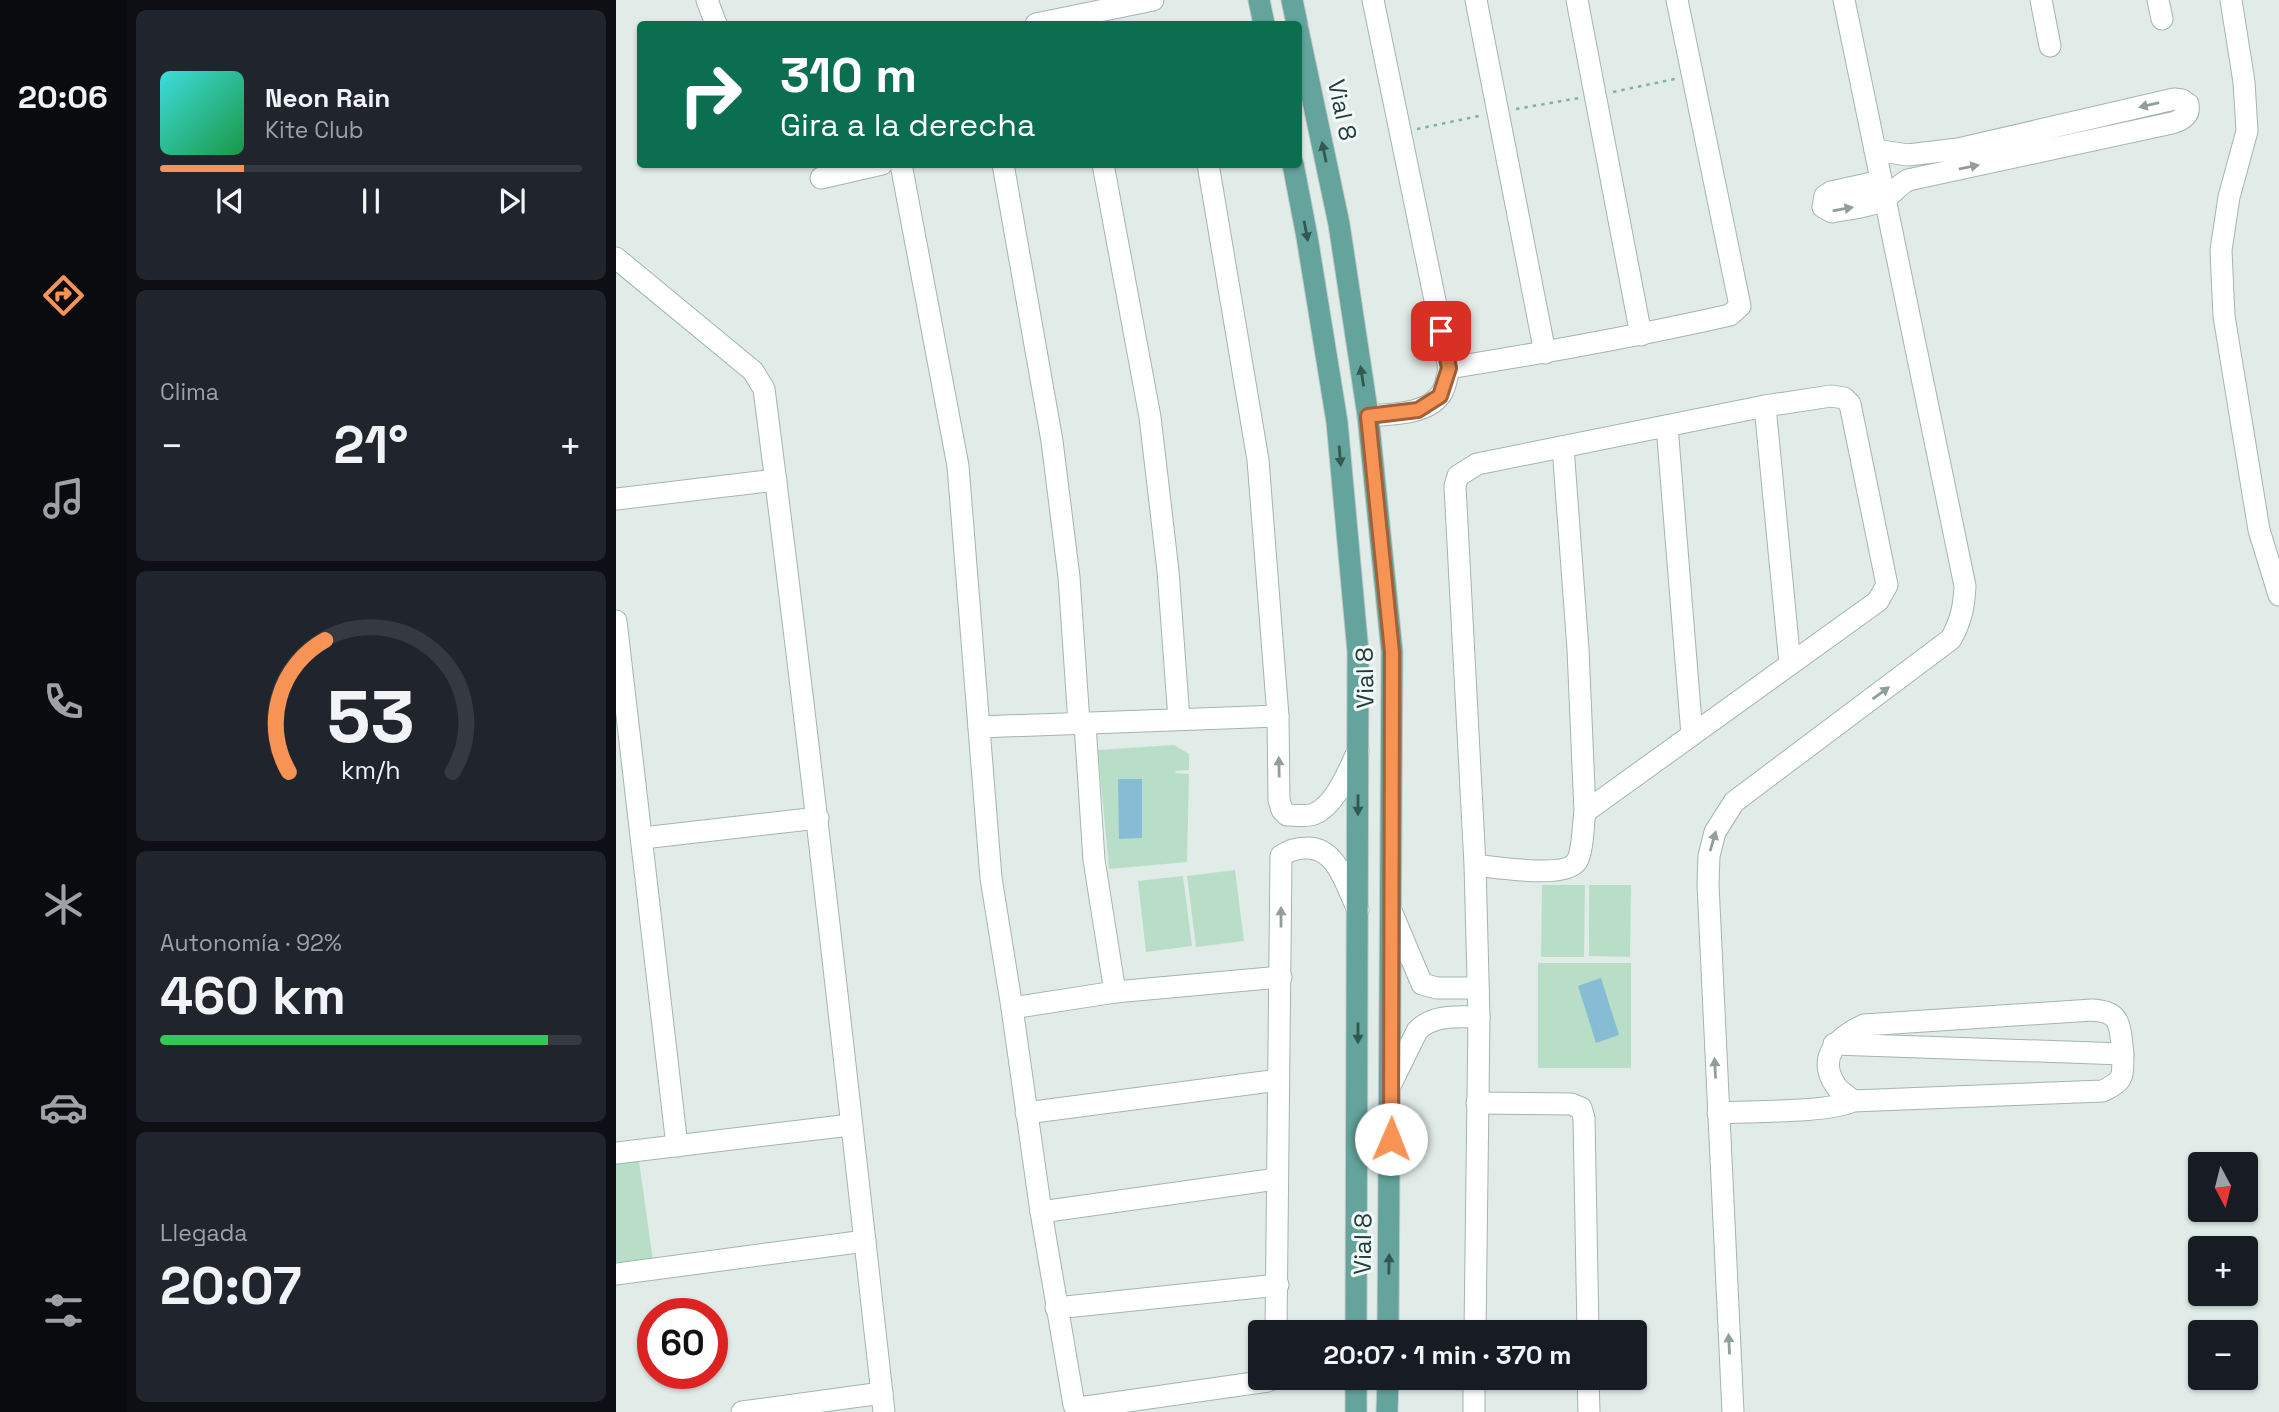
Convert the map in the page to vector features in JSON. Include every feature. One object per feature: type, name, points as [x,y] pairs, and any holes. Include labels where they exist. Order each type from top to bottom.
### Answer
[{"type":"main road","points":[[1259,0],[1263,21]]},
{"type":"main road","points":[[1292,0],[1296,21]]},
{"type":"main road","name":"Vial 8","points":[[1302,49],[1339,224],[1368,416],[1392,652],[1388,1320]]},
{"type":"main road","name":"Vial 8","points":[[1294,168],[1337,422],[1358,652],[1356,1320]]},
{"type":"main road","points":[[1356,1390],[1356,1412]]},
{"type":"main road","points":[[1387,1412],[1388,1390]]},
{"type":"street","points":[[707,0],[715,21]]},
{"type":"street","points":[[1051,21],[1153,0]]},
{"type":"street","points":[[1368,416],[1418,410],[1431,404],[1440,396],[1449,368],[1373,0]]},
{"type":"street","points":[[1476,0],[1545,353]]},
{"type":"street","points":[[1577,0],[1642,335]]},
{"type":"street","points":[[1449,368],[1642,335],[1730,315],[1740,306],[1677,0]]},
{"type":"street","points":[[1732,1412],[1708,884],[1709,856],[1715,832],[1734,802],[1951,639],[1961,620],[1964,605],[1965,586],[1844,0]]},
{"type":"street","points":[[2041,0],[2050,46]]},
{"type":"street","points":[[2231,0],[2244,82],[2247,131],[2230,197],[2221,250],[2224,316],[2259,530],[2279,595]]},
{"type":"street","points":[[1883,190],[1939,163],[2060,136],[2174,99],[2188,104],[2186,116],[2172,123],[2060,136]]},
{"type":"street","points":[[1875,150],[1939,163]]},
{"type":"street","points":[[821,178],[865,168]]},
{"type":"street","points":[[902,168],[958,466],[991,878],[1013,1008],[1056,1308],[1076,1407],[1248,1384]]},
{"type":"street","points":[[1004,168],[1052,441],[1069,577],[1094,860],[1115,992]]},
{"type":"street","points":[[1104,168],[1150,417],[1168,571],[1179,719]]},
{"type":"street","points":[[1209,168],[1258,460],[1278,716],[1279,800],[1282,810],[1287,815],[1311,816],[1319,811],[1334,795],[1358,751]]},
{"type":"street","points":[[616,258],[625,272],[753,371],[764,389],[818,818],[850,1125],[866,1241],[883,1402],[742,1412]]},
{"type":"street","points":[[1475,1320],[1479,1017],[1475,865],[1455,486],[1458,476],[1477,464],[1765,406],[1831,396],[1844,398],[1850,404],[1887,584],[1878,601],[1585,812]]},
{"type":"street","points":[[1765,406],[1790,664]]},
{"type":"street","points":[[1667,426],[1692,735]]},
{"type":"street","points":[[1475,865],[1556,871],[1573,866],[1579,859],[1585,812],[1578,649],[1563,447]]},
{"type":"street","points":[[616,499],[776,480]]},
{"type":"street","points":[[616,621],[677,1146]]},
{"type":"street","points":[[979,727],[1278,716]]},
{"type":"street","points":[[1319,811],[1320,850]]},
{"type":"street","points":[[643,838],[818,818]]},
{"type":"street","points":[[1276,1320],[1281,856],[1288,850],[1313,847],[1329,854],[1358,910]]},
{"type":"street","points":[[1392,913],[1422,984],[1435,988],[1478,988]]},
{"type":"street","points":[[1013,1008],[1115,992],[1281,977]]},
{"type":"street","points":[[1435,988],[1436,1019]]},
{"type":"street","points":[[1718,1113],[1811,1108],[1853,1101],[2103,1091],[2116,1084],[2122,1076],[2123,1054],[2117,1022],[2108,1012],[2092,1010],[1864,1025],[1852,1030],[1834,1044],[1829,1054],[1829,1069],[1836,1087],[1853,1101]]},
{"type":"street","points":[[1391,1084],[1417,1031],[1424,1024],[1436,1019],[1479,1017]]},
{"type":"street","points":[[1834,1044],[2123,1054]]},
{"type":"street","points":[[1026,1113],[1278,1080]]},
{"type":"street","points":[[1477,1102],[1571,1104],[1581,1108],[1584,1118],[1588,1320]]},
{"type":"street","points":[[616,1153],[850,1125]]},
{"type":"street","points":[[1041,1212],[1277,1179]]},
{"type":"street","points":[[616,1274],[866,1241]]},
{"type":"street","points":[[1056,1308],[1278,1284]]},
{"type":"street","points":[[1474,1390],[1474,1412]]},
{"type":"street","points":[[1588,1390],[1589,1412]]},
{"type":"path","points":[[1399,132],[1692,76]]},
{"type":"green space","points":[[1174,745],[1189,754],[1189,770],[1175,771],[1189,774],[1187,862],[1109,869],[1098,750]]},
{"type":"green space","points":[[1235,870],[1244,941],[1196,947],[1187,876]]},
{"type":"green space","points":[[1183,876],[1192,946],[1146,952],[1138,881]]},
{"type":"green space","points":[[1542,885],[1585,885],[1584,957],[1541,957]]},
{"type":"green space","points":[[1589,885],[1631,885],[1630,957],[1589,956]]},
{"type":"green space","points":[[1538,963],[1631,963],[1631,1068],[1538,1068]]},
{"type":"green space","points":[[639,1161],[653,1261],[616,1266],[616,1164]]},
{"type":"water","points":[[1118,779],[1142,779],[1142,838],[1119,839]]},
{"type":"water","points":[[1601,978],[1619,1035],[1596,1043],[1578,986]]},
{"type":"route","points":[[1391,1139],[1392,652],[1368,416],[1418,410],[1440,396],[1449,368],[1441,331]]}]
